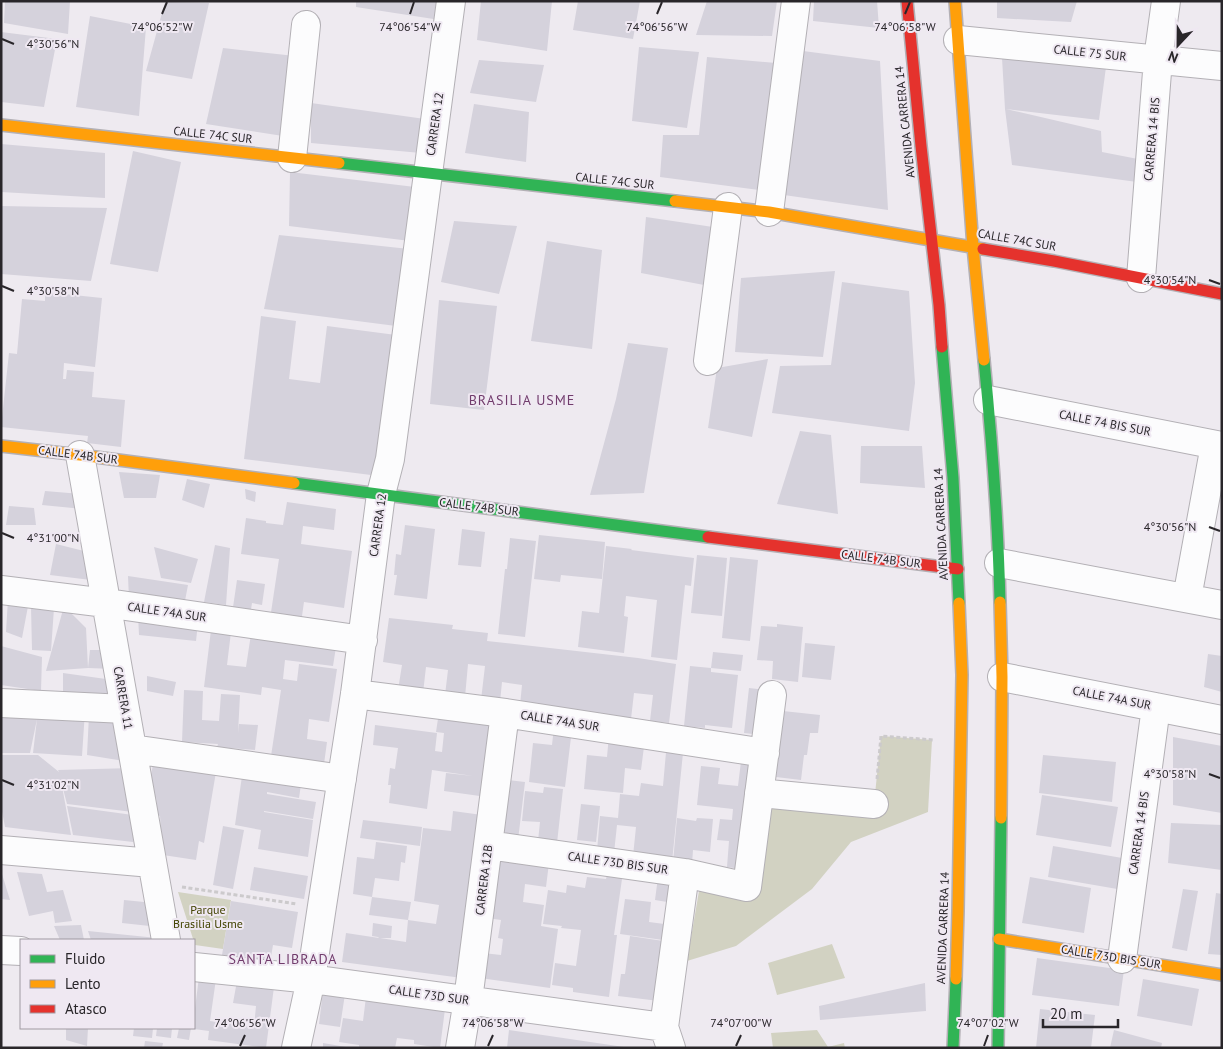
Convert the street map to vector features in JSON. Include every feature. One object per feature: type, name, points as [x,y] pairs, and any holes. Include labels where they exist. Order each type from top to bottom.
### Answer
[{"type":"street","name":"CARRERA 12","points":[[296,1048],[310,979],[342,779],[363,640],[381,494],[390,460],[451,1]]},
{"type":"street","points":[[769,212],[796,1]]},
{"type":"street","name":"AVENIDA CARRERA 14","points":[[907,1],[939,304],[958,569],[962,675],[958,911],[953,1048]]},
{"type":"street","points":[[955,1],[988,400],[999,563],[1002,677],[998,1048]]},
{"type":"street","name":"CARRERA 14 BIS","points":[[1141,278],[1158,60],[1166,1]]},
{"type":"street","points":[[292,158],[306,25]]},
{"type":"street","name":"CALLE 75 SUR","points":[[958,40],[1222,66]]},
{"type":"street","name":"CALLE 74C SUR","points":[[1,125],[769,212],[1054,261],[1222,294]]},
{"type":"street","points":[[708,360],[728,207]]},
{"type":"street","name":"CALLE 74 BIS SUR","points":[[988,400],[1218,445]]},
{"type":"street","points":[[1186,598],[1218,445]]},
{"type":"street","name":"CALLE 74B SUR","points":[[1,446],[958,569]]},
{"type":"street","name":"CARRERA 11","points":[[80,455],[166,939]]},
{"type":"street","points":[[999,563],[1222,605]]},
{"type":"street","name":"CALLE 74A SUR","points":[[1,590],[363,640]]},
{"type":"street","name":"CALLE 74A SUR","points":[[1002,677],[1222,720]]},
{"type":"street","name":"CALLE 74A SUR","points":[[355,694],[505,713],[764,753]]},
{"type":"street","points":[[772,695],[759,793],[874,804]]},
{"type":"street","points":[[1,703],[125,709]]},
{"type":"street","name":"CARRERA 14 BIS","points":[[1122,959],[1156,707]]},
{"type":"street","name":"CARRERA 12B","points":[[460,1048],[468,1000],[505,713]]},
{"type":"street","points":[[132,749],[342,779]]},
{"type":"street","name":"CALLE 73D BIS SUR","points":[[488,845],[685,873],[747,887],[759,793]]},
{"type":"street","points":[[1,850],[154,870]]},
{"type":"street","points":[[668,1038],[685,873]]},
{"type":"street","name":"CALLE 73D BIS SUR","points":[[999,939],[1222,975]]},
{"type":"street","points":[[1,950],[20,952]]},
{"type":"street","name":"CALLE 73D SUR","points":[[195,968],[310,979],[468,1000],[668,1038]]},
{"type":"path","points":[[874,804],[880,736],[961,742]]},
{"type":"path","points":[[154,870],[169,885],[307,906],[322,906]]},
{"type":"green space","points":[[881,736],[932,740],[928,812],[851,842],[812,889],[736,946],[687,961],[699,891],[753,898],[769,794],[874,804]]},
{"type":"green space","name":"Parque Brasilia Usme","points":[[178,892],[231,900],[223,949],[195,945],[195,939],[193,939]]},
{"type":"green space","points":[[832,944],[845,978],[777,995],[768,963]]},
{"type":"green space","points":[[817,1030],[828,1047],[844,1043],[845,1048],[773,1048],[771,1033]]},
{"type":"building","points":[[5,1],[70,1],[68,34],[4,23]]},
{"type":"building","points":[[356,1],[443,1],[440,20],[356,7]]},
{"type":"building","points":[[481,1],[552,1],[547,51],[477,40]]},
{"type":"building","points":[[578,1],[640,1],[633,39],[573,30]]},
{"type":"building","points":[[707,1],[777,1],[772,36],[696,35]]},
{"type":"building","points":[[814,1],[877,1],[879,28],[813,21]]},
{"type":"building","points":[[997,1],[1077,1],[1071,22],[997,18]]},
{"type":"building","points":[[165,2],[209,3],[192,79],[146,71]]},
{"type":"building","points":[[90,16],[146,27],[139,116],[76,107]]},
{"type":"building","points":[[1,32],[57,39],[44,107],[1,102]]},
{"type":"building","points":[[639,47],[699,52],[687,128],[632,121]]},
{"type":"building","points":[[223,48],[295,56],[283,136],[206,124]]},
{"type":"building","points":[[803,51],[880,61],[888,210],[784,195]]},
{"type":"building","points":[[707,57],[776,63],[759,190],[660,177],[663,135],[699,135]]},
{"type":"building","points":[[1002,58],[1106,67],[1099,120],[1006,109],[1101,131],[1102,152],[1143,160],[1137,182],[1012,165],[1005,109]]},
{"type":"building","points":[[479,60],[544,65],[536,102],[470,93]]},
{"type":"building","points":[[311,103],[425,119],[421,153],[311,143]]},
{"type":"building","points":[[474,104],[529,112],[526,162],[465,153]]},
{"type":"building","points":[[1,144],[105,153],[105,198],[1,192]]},
{"type":"building","points":[[133,151],[181,162],[158,272],[110,264]]},
{"type":"building","points":[[290,172],[415,187],[410,241],[289,226]]},
{"type":"building","points":[[1,206],[107,208],[91,281],[1,274]]},
{"type":"building","points":[[646,217],[713,227],[704,285],[641,273]]},
{"type":"building","points":[[454,221],[517,226],[499,294],[441,282]]},
{"type":"building","points":[[279,235],[409,249],[396,326],[264,309]]},
{"type":"building","points":[[547,241],[602,250],[592,349],[531,341]]},
{"type":"building","points":[[835,271],[823,357],[735,352],[741,278]]},
{"type":"building","points":[[842,282],[909,291],[915,383],[909,431],[772,413],[780,366],[831,365]]},
{"type":"building","points":[[45,292],[102,298],[95,367],[64,363],[63,379],[66,379],[67,370],[94,372],[92,397],[125,400],[121,447],[87,443],[88,436],[1,427],[9,353],[17,354],[22,299],[45,301]]},
{"type":"building","points":[[439,300],[497,306],[484,410],[430,404]]},
{"type":"building","points":[[261,316],[296,321],[289,379],[320,383],[327,326],[396,335],[379,476],[244,459]]},
{"type":"building","points":[[628,343],[668,348],[644,493],[590,495],[616,399]]},
{"type":"building","points":[[768,359],[752,437],[708,428],[717,368]]},
{"type":"building","points":[[800,431],[831,435],[838,514],[777,504]]},
{"type":"building","points":[[861,446],[922,446],[925,488],[860,483]]},
{"type":"building","points":[[119,472],[160,475],[156,498],[124,498]]},
{"type":"building","points":[[187,479],[210,484],[204,508],[182,500]]},
{"type":"building","points":[[245,489],[256,492],[255,502],[246,499]]},
{"type":"building","points":[[45,491],[81,494],[83,509],[42,505]]},
{"type":"building","points":[[287,502],[336,509],[334,530],[303,526],[301,544],[352,551],[344,608],[304,602],[301,623],[270,619],[279,559],[241,554],[246,518],[283,525]]},
{"type":"building","points":[[9,506],[34,508],[36,525],[6,525]]},
{"type":"building","points":[[405,525],[435,529],[427,599],[394,595],[397,575],[394,575],[396,554],[401,555]]},
{"type":"building","points":[[462,529],[485,532],[481,567],[458,565]]},
{"type":"building","points":[[539,535],[605,542],[602,579],[561,575],[560,582],[534,579]]},
{"type":"building","points":[[510,538],[536,541],[525,637],[498,634]]},
{"type":"building","points":[[56,544],[92,553],[99,581],[50,575]]},
{"type":"building","points":[[215,545],[230,548],[226,605],[204,602]]},
{"type":"building","points":[[606,546],[694,558],[691,586],[685,585],[677,660],[651,657],[657,600],[626,596],[624,616],[628,617],[624,653],[578,647],[582,611],[599,613]]},
{"type":"building","points":[[154,547],[198,559],[191,583],[161,578]]},
{"type":"building","points":[[697,555],[727,558],[722,616],[691,613]]},
{"type":"building","points":[[730,557],[758,560],[750,641],[722,638]]},
{"type":"building","points":[[128,576],[188,585],[184,606],[129,599]]},
{"type":"building","points":[[237,580],[265,584],[262,605],[252,603],[250,616],[232,614]]},
{"type":"building","points":[[8,599],[29,601],[22,638],[6,632]]},
{"type":"building","points":[[64,606],[86,628],[88,668],[46,671]]},
{"type":"building","points":[[31,607],[54,608],[51,651],[32,650]]},
{"type":"building","points":[[138,615],[198,623],[196,641],[139,635]]},
{"type":"building","points":[[389,618],[453,625],[452,629],[488,633],[487,641],[676,664],[669,723],[650,721],[653,695],[634,693],[631,719],[520,705],[522,685],[502,682],[500,702],[481,700],[485,666],[468,664],[465,697],[445,695],[448,670],[426,667],[423,693],[398,690],[402,665],[383,662]]},
{"type":"building","points":[[777,624],[803,627],[798,682],[772,679],[773,661],[757,660],[761,626],[777,627]]},
{"type":"building","points":[[211,630],[231,632],[227,665],[246,667],[251,634],[336,647],[333,666],[285,660],[283,679],[297,681],[299,664],[337,669],[329,722],[309,719],[307,739],[327,742],[324,764],[271,756],[281,690],[262,687],[261,695],[204,687]]},
{"type":"building","points":[[805,643],[835,646],[831,680],[802,677]]},
{"type":"building","points":[[1,646],[42,657],[41,691],[1,685]]},
{"type":"building","points":[[90,650],[111,650],[113,669],[88,668]]},
{"type":"building","points":[[713,652],[743,655],[741,671],[711,668]]},
{"type":"building","points":[[1208,654],[1222,656],[1222,692],[1204,687]]},
{"type":"building","points":[[690,666],[711,668],[711,672],[738,675],[732,728],[705,725],[705,728],[684,726]]},
{"type":"building","points":[[63,673],[113,680],[114,699],[63,694]]},
{"type":"building","points":[[147,676],[176,682],[173,696],[147,691]]},
{"type":"building","points":[[749,688],[766,690],[762,735],[744,733]]},
{"type":"building","points":[[184,690],[203,691],[202,720],[219,721],[221,694],[240,695],[238,733],[239,724],[258,725],[255,750],[217,747],[218,744],[182,742]]},
{"type":"building","points":[[1,709],[85,711],[82,756],[33,753],[37,719],[30,753],[1,753]]},
{"type":"building","points":[[783,711],[820,715],[818,733],[810,733],[807,755],[804,755],[801,780],[776,777]]},
{"type":"building","points":[[439,712],[498,720],[487,797],[444,791],[446,773],[473,776],[432,770],[427,809],[389,803],[391,785],[388,785],[390,768],[395,769],[398,748],[373,745],[375,725],[437,733],[435,751],[442,752],[444,733],[436,732]]},
{"type":"building","points":[[89,715],[119,719],[124,761],[87,755]]},
{"type":"building","points":[[554,727],[572,729],[565,787],[529,782],[533,743],[552,745]]},
{"type":"building","points":[[609,735],[645,739],[641,770],[625,768],[623,793],[584,789],[587,755],[607,757]]},
{"type":"building","points":[[1173,737],[1222,746],[1222,813],[1173,805]]},
{"type":"building","points":[[667,741],[684,743],[672,862],[633,856],[636,827],[617,825],[614,853],[597,851],[600,816],[618,818],[620,794],[639,796],[641,783],[663,786]]},
{"type":"building","points":[[742,753],[760,755],[748,870],[727,867],[729,841],[717,840],[720,819],[732,820],[733,809],[697,805],[701,766],[720,768],[718,784],[738,786]]},
{"type":"building","points":[[1,755],[38,755],[59,772],[58,770],[133,768],[141,813],[67,804],[61,781],[71,835],[5,827],[1,806]]},
{"type":"building","points":[[1043,755],[1116,762],[1112,802],[1039,793]]},
{"type":"building","points":[[154,756],[217,766],[204,843],[199,841],[196,860],[163,855],[160,816],[158,815],[151,777]]},
{"type":"building","points":[[243,769],[302,778],[299,798],[267,792],[267,794],[316,802],[313,819],[264,812],[313,820],[308,857],[258,849],[261,830],[235,825]]},
{"type":"building","points":[[507,780],[525,782],[518,840],[501,838]]},
{"type":"building","points":[[544,787],[563,789],[557,843],[538,841],[540,822],[522,821],[525,791],[543,793]]},
{"type":"building","points":[[1042,795],[1118,807],[1111,847],[1036,835]]},
{"type":"building","points":[[581,804],[600,806],[596,842],[577,840]]},
{"type":"building","points":[[67,806],[140,816],[133,842],[73,835]]},
{"type":"building","points":[[453,811],[482,815],[462,978],[342,962],[346,933],[379,938],[372,936],[373,923],[392,926],[391,938],[380,938],[406,942],[408,920],[436,924],[439,905],[414,901],[423,828],[451,831]]},
{"type":"building","points":[[677,818],[696,821],[697,818],[713,819],[710,852],[693,850],[692,864],[673,862]]},
{"type":"building","points":[[363,820],[422,827],[420,846],[360,838]]},
{"type":"building","points":[[1171,823],[1222,825],[1222,870],[1168,863]]},
{"type":"building","points":[[223,826],[244,830],[233,889],[213,885]]},
{"type":"building","points":[[376,842],[407,846],[405,863],[401,862],[399,881],[375,878],[372,897],[353,894],[357,857],[374,859]]},
{"type":"building","points":[[1053,846],[1128,859],[1123,890],[1048,877]]},
{"type":"building","points":[[496,855],[549,863],[546,887],[525,884],[523,902],[544,905],[541,926],[558,929],[550,988],[480,978],[483,953],[501,955],[503,939],[498,938],[501,920],[487,918]]},
{"type":"building","points":[[254,867],[308,876],[304,899],[250,890]]},
{"type":"building","points":[[608,870],[623,872],[614,935],[617,935],[609,997],[573,992],[573,988],[552,985],[555,963],[576,966],[581,930],[543,924],[548,890],[566,893],[567,885],[585,888],[587,877],[606,879]]},
{"type":"building","points":[[17,872],[42,874],[47,892],[63,890],[72,921],[55,923],[53,911],[29,916]]},
{"type":"building","points":[[2,874],[10,900],[1,899]]},
{"type":"building","points":[[658,877],[676,879],[673,903],[655,900]]},
{"type":"building","points":[[1030,877],[1091,888],[1084,933],[1022,923]]},
{"type":"building","points":[[1183,889],[1198,891],[1187,951],[1172,948]]},
{"type":"building","points":[[1216,893],[1222,894],[1222,955],[1208,954]]},
{"type":"building","points":[[372,897],[411,902],[408,920],[369,915]]},
{"type":"building","points":[[625,899],[651,902],[649,922],[672,925],[670,941],[620,934]]},
{"type":"building","points":[[124,900],[154,903],[159,927],[122,923]]},
{"type":"building","points":[[231,901],[298,912],[292,948],[273,945],[270,963],[222,955]]},
{"type":"building","points":[[81,925],[84,939],[60,939],[54,926]]},
{"type":"building","points":[[88,931],[158,939],[91,939]]},
{"type":"building","points":[[630,936],[670,942],[667,961],[658,960],[656,978],[662,979],[659,1001],[618,996],[621,974],[625,974]]},
{"type":"building","points":[[1037,958],[1124,970],[1119,1006],[1032,995]]},
{"type":"building","points":[[199,977],[216,979],[210,1021],[254,1027],[256,1006],[233,1003],[237,981],[274,987],[266,1048],[208,1040],[209,1031],[194,1029]]},
{"type":"building","points":[[1143,979],[1199,989],[1192,1026],[1137,1016]]},
{"type":"building","points":[[925,983],[926,1011],[820,1020],[819,1006]]},
{"type":"building","points":[[323,991],[345,994],[340,1027],[319,1024]]},
{"type":"building","points":[[366,997],[445,1009],[440,1048],[414,1044],[414,1040],[397,1038],[395,1048],[359,1047],[359,1045],[339,1042],[343,1018],[363,1021]]},
{"type":"building","points":[[1040,1009],[1095,1015],[1091,1048],[1036,1048]]},
{"type":"building","points":[[66,1029],[88,1029],[87,1046],[66,1040]]},
{"type":"building","points":[[134,1029],[153,1029],[152,1038],[133,1036]]},
{"type":"building","points":[[157,1029],[172,1029],[171,1038],[156,1036]]},
{"type":"building","points":[[179,1029],[191,1029],[189,1040],[177,1038]]},
{"type":"building","points":[[509,1030],[624,1047],[624,1048],[507,1048]]},
{"type":"building","points":[[1114,1030],[1162,1043],[1161,1048],[1110,1048]]},
{"type":"building","points":[[145,1041],[163,1043],[162,1048],[144,1048]]},
{"type":"building","points":[[323,1043],[346,1047],[346,1048],[323,1048]]},
{"type":"traffic: fast","points":[[339,163],[675,201]]},
{"type":"traffic: fast","points":[[942,347],[953,478],[959,603]]},
{"type":"traffic: fast","points":[[984,360],[994,481],[1000,602]]},
{"type":"traffic: fast","points":[[294,483],[708,537]]},
{"type":"traffic: fast","points":[[998,1048],[1001,818]]},
{"type":"traffic: fast","points":[[953,1048],[956,979]]},
{"type":"traffic: slow","points":[[955,1],[973,247],[984,360]]},
{"type":"traffic: slow","points":[[1,125],[339,163]]},
{"type":"traffic: slow","points":[[675,201],[769,212],[983,249]]},
{"type":"traffic: slow","points":[[1,446],[294,483]]},
{"type":"traffic: slow","points":[[1000,602],[1002,677],[1001,818]]},
{"type":"traffic: slow","points":[[956,979],[962,675],[959,603]]},
{"type":"traffic: slow","points":[[999,939],[1222,975]]},
{"type":"traffic: jam","points":[[907,1],[942,347]]},
{"type":"traffic: jam","points":[[983,249],[1222,294]]},
{"type":"traffic: jam","points":[[708,537],[958,569]]},
{"type":"district","name":"BRASILIA USME","points":[[522,400]]},
{"type":"district","name":"SANTA LIBRADA","points":[[283,959]]}]
